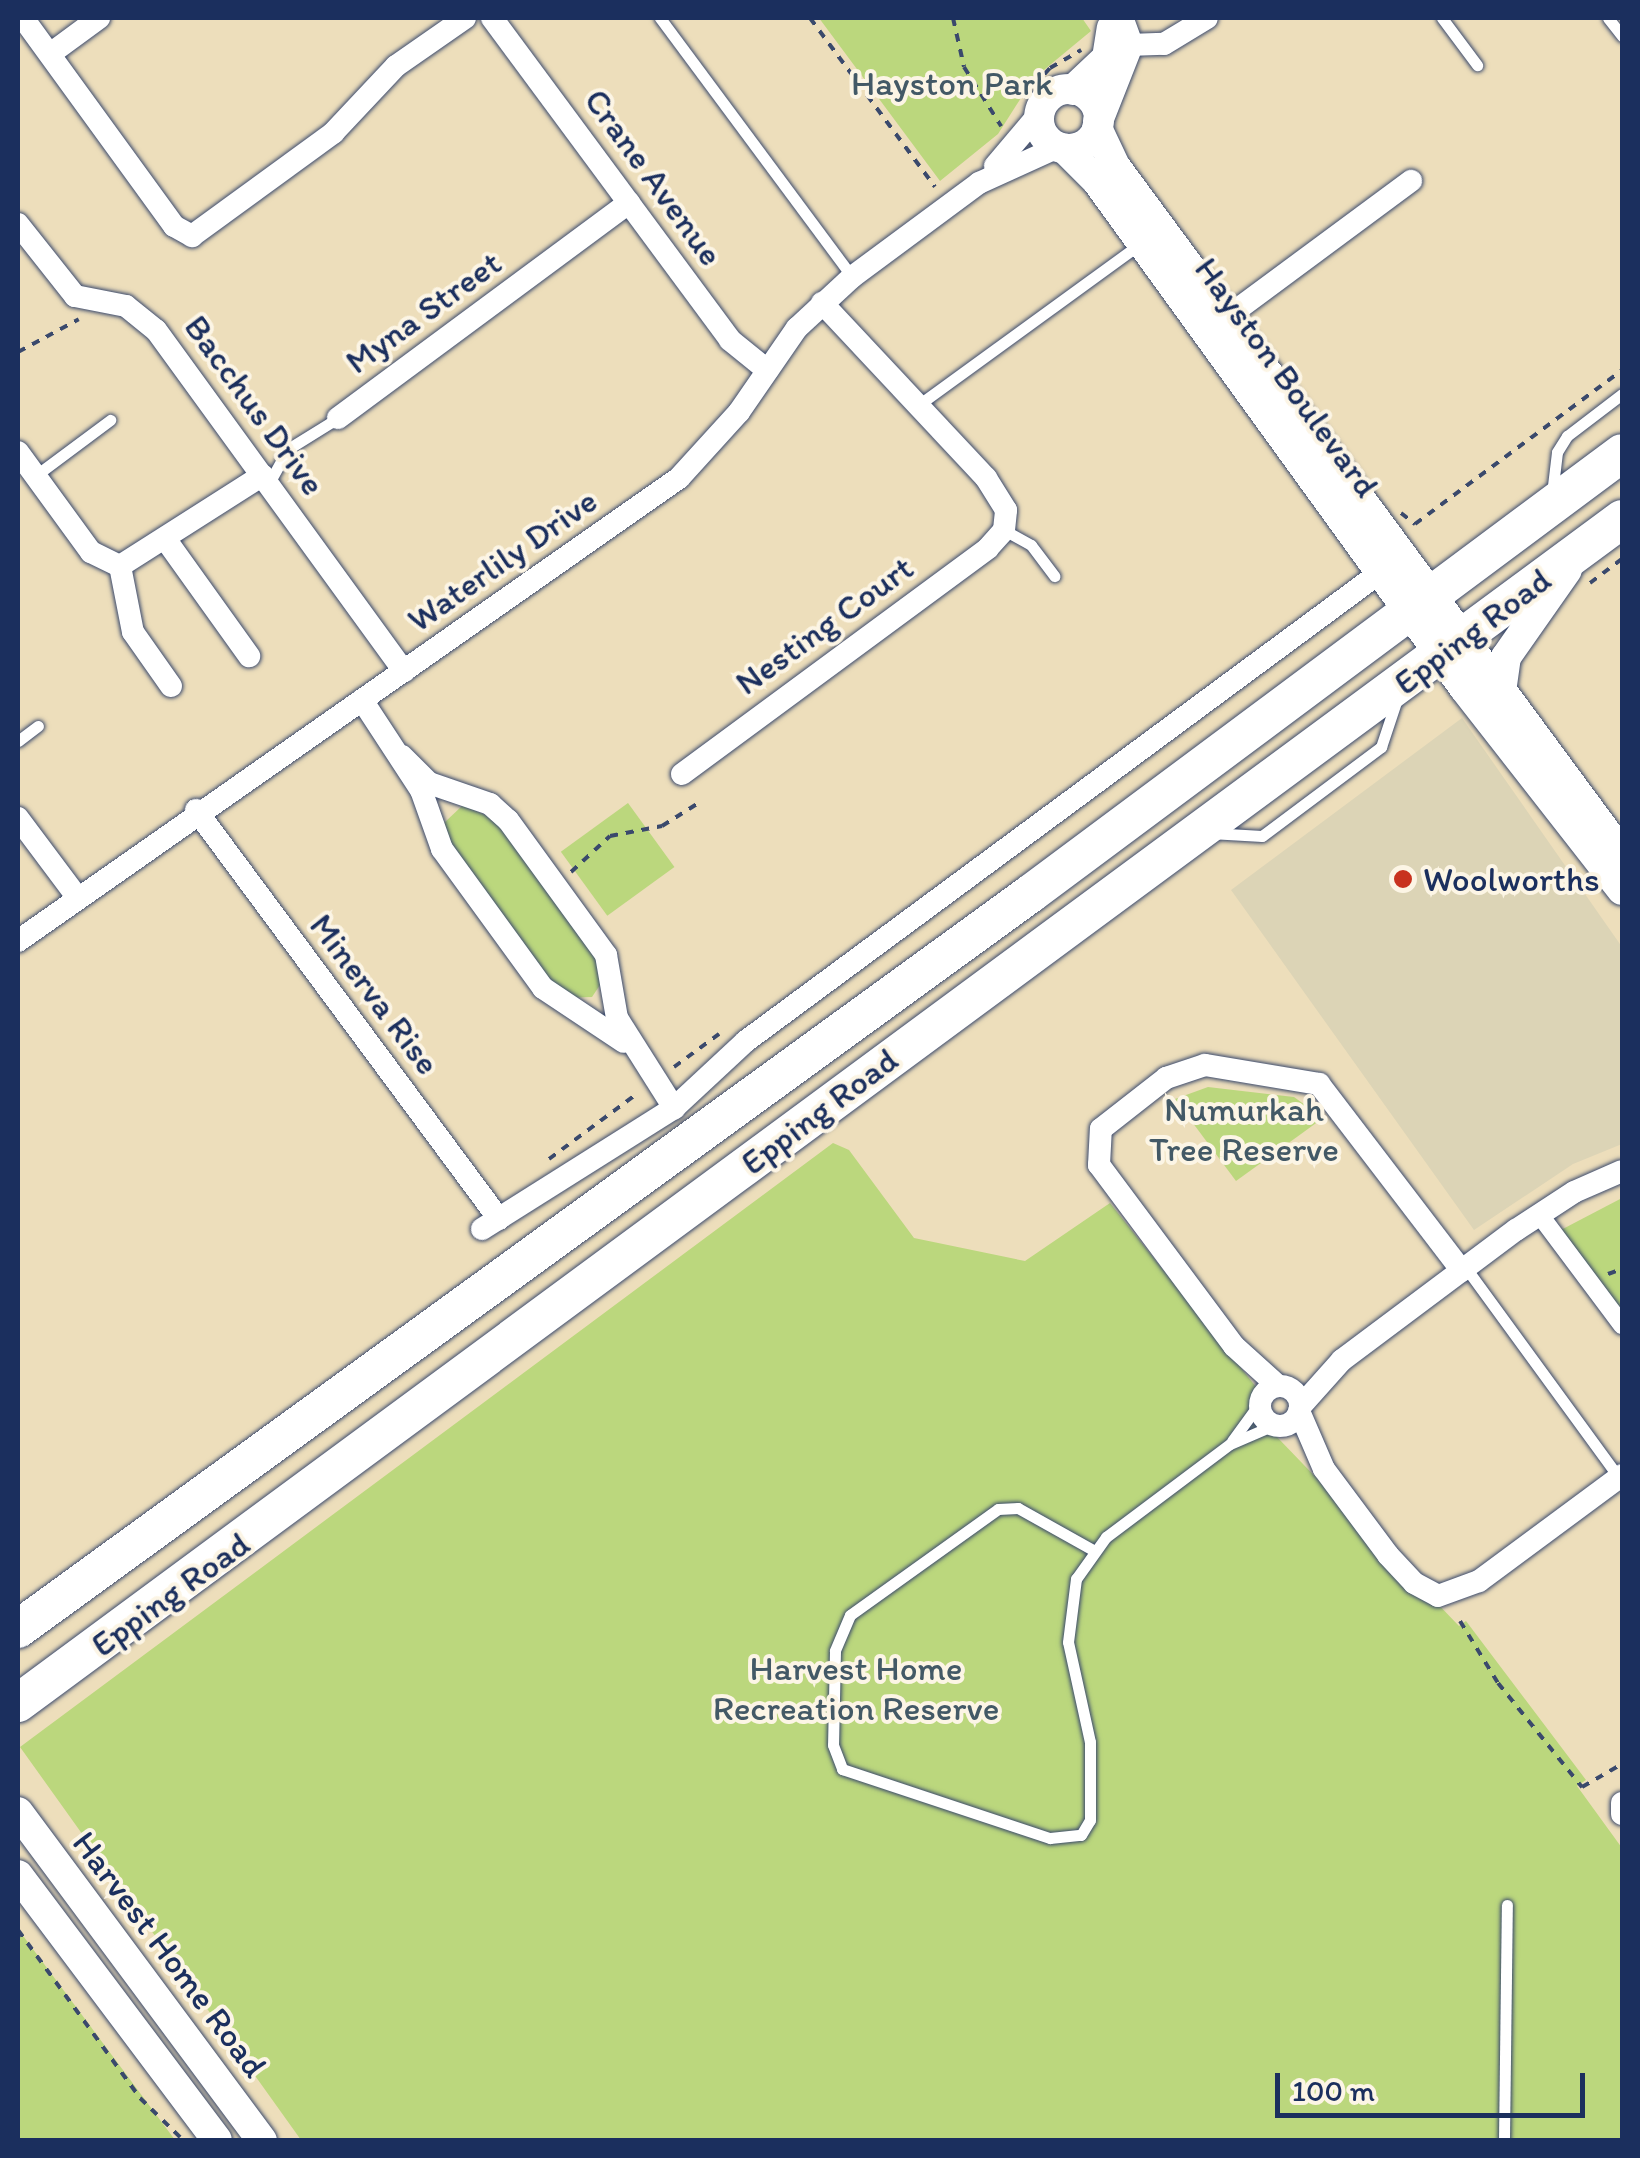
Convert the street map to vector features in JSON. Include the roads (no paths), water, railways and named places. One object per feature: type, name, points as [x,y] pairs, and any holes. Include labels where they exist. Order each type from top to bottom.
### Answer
[{"type":"main road","name":"Epping Road","points":[[18,1629],[1622,454]]},
{"type":"main road","name":"Epping Road","points":[[18,1703],[1622,520]]},
{"type":"street","points":[[23,18],[174,226],[192,236],[308,154],[396,66],[464,18]]},
{"type":"street","points":[[50,54],[99,18]]},
{"type":"street","name":"Crane Avenue","points":[[492,18],[730,340],[767,370]]},
{"type":"street","points":[[1117,30],[1164,44],[1207,18]]},
{"type":"street","points":[[1117,30],[1098,125],[1085,144],[1062,148],[1027,113],[1055,92],[1073,90],[1097,70],[1117,30]]},
{"type":"street","points":[[1073,90],[1094,104],[1098,125]]},
{"type":"street","name":"Waterlily Drive","points":[[978,183],[1027,113]]},
{"type":"street","name":"Hayston Boulevard","points":[[1098,125],[1115,166],[1217,324],[1422,604],[1464,638]]},
{"type":"street","name":"Waterlily Drive","points":[[18,941],[196,810],[362,700],[679,478],[710,448],[822,304],[852,277],[978,183],[1062,148]]},
{"type":"street","name":"Hayston Boulevard","points":[[1062,148],[1217,324]]},
{"type":"street","points":[[1217,324],[1411,181]]},
{"type":"street","name":"Myna Street","points":[[338,418],[630,203]]},
{"type":"street","name":"Bacchus Drive","points":[[18,224],[66,288],[146,319],[404,671]]},
{"type":"street","points":[[822,304],[1000,496],[1004,530]]},
{"type":"street","points":[[18,452],[90,552],[120,566]]},
{"type":"street","points":[[120,566],[266,479]]},
{"type":"street","name":"Nesting Court","points":[[682,774],[988,548],[1004,530]]},
{"type":"street","points":[[166,540],[249,656]]},
{"type":"street","points":[[1501,692],[1506,657],[1582,549]]},
{"type":"street","points":[[362,700],[402,756],[429,783],[467,795],[508,820],[606,955],[617,1018],[636,1054],[674,1108],[746,1040],[1392,562]]},
{"type":"street","points":[[120,566],[133,632],[171,686]]},
{"type":"street","points":[[1464,638],[1620,874]]},
{"type":"street","points":[[1464,638],[1620,874]]},
{"type":"street","points":[[402,756],[442,850],[543,988],[570,1008],[608,1026],[636,1054]]},
{"type":"street","points":[[433,824],[449,802],[467,795]]},
{"type":"street","name":"Minerva Rise","points":[[196,810],[490,1224],[674,1108]]},
{"type":"street","points":[[18,818],[77,897]]},
{"type":"street","points":[[570,1008],[591,1005],[610,980]]},
{"type":"street","points":[[1464,1269],[1319,1084],[1205,1065],[1178,1071],[1107,1123],[1097,1136],[1096,1156],[1270,1393],[1277,1426],[1324,1469],[1402,1572],[1438,1596],[1479,1581],[1621,1476]]},
{"type":"street","points":[[1277,1426],[1299,1409],[1342,1360],[1464,1269],[1540,1214],[1622,1171]]},
{"type":"street","points":[[1540,1214],[1622,1325]]},
{"type":"street","points":[[1270,1393],[1342,1360]]},
{"type":"street","points":[[1270,1393],[1297,1396],[1324,1469]]},
{"type":"street","points":[[1622,1803],[1622,1814]]},
{"type":"street","name":"Harvest Home Road","points":[[18,1812],[262,2140]]},
{"type":"street","points":[[18,1874],[217,2140]]},
{"type":"street","points":[[18,1904],[138,2034]]},
{"type":"lane","points":[[660,18],[852,277]]},
{"type":"lane","points":[[1442,18],[1477,64]]},
{"type":"lane","points":[[1608,18],[1622,36]]},
{"type":"lane","points":[[917,406],[1142,242]]},
{"type":"lane","points":[[1550,508],[1558,452],[1567,436],[1622,394]]},
{"type":"lane","name":"Myna Street","points":[[266,479],[288,449],[338,418]]},
{"type":"lane","points":[[35,476],[110,420]]},
{"type":"lane","points":[[1004,530],[1031,545],[1054,576]]},
{"type":"lane","points":[[18,741],[38,726]]},
{"type":"lane","points":[[1464,1269],[1621,1476]]},
{"type":"lane","points":[[1094,1550],[1018,1508],[998,1509],[850,1616],[835,1651],[833,1746],[842,1769],[1050,1838],[1080,1835],[1090,1820],[1090,1742],[1067,1620],[1076,1580],[1094,1550],[1230,1444],[1270,1393]]},
{"type":"lane","points":[[1230,1444],[1277,1426]]},
{"type":"lane","points":[[1504,2140],[1507,1905]]},
{"type":"place","name":"Woolworths","points":[[1403,879]]},
{"type":"park label","name":"Hayston Park","points":[[952,83]]},
{"type":"park label","name":"Numurkah Tree Reserve","points":[[1244,1129]]},
{"type":"park label","name":"Harvest Home Recreation Reserve","points":[[856,1688]]}]
